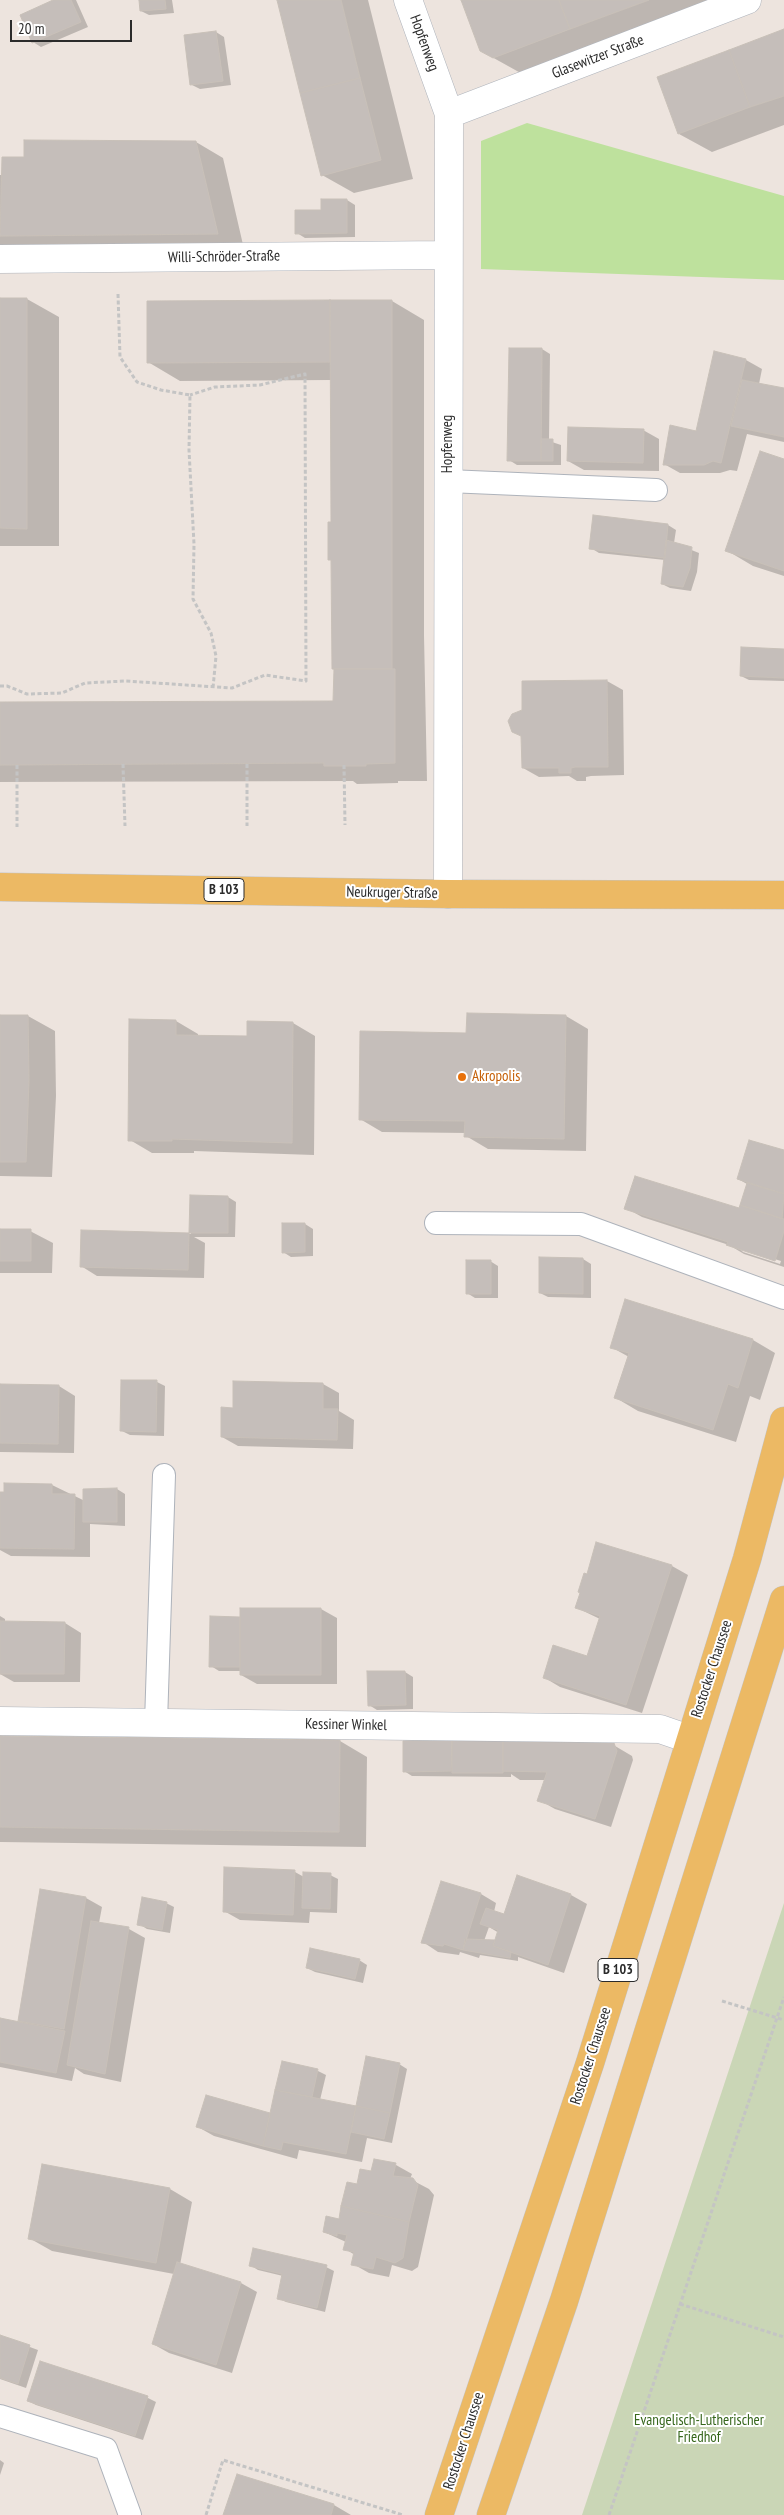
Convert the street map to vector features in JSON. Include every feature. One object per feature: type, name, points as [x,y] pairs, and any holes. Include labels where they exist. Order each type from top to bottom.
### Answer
[{"type":"main road","name":"Neukruger Straße","points":[[0,887],[448,894],[784,895]]},
{"type":"main road","name":"Rostocker Chaussee","points":[[439,2515],[590,2063],[689,1739],[747,1560],[784,1421]]},
{"type":"main road","points":[[491,2515],[564,2301],[784,1600]]},
{"type":"street","name":"Hopfenweg","points":[[408,0],[449,114],[447,255],[448,894]]},
{"type":"street","name":"Glasewitzer Straße","points":[[449,114],[747,0]]},
{"type":"street","name":"Willi-Schröder-Straße","points":[[0,259],[447,255]]},
{"type":"street","name":"Kessiner Winkel","points":[[0,1721],[660,1729],[689,1739]]},
{"type":"lane","points":[[448,481],[656,490]]},
{"type":"lane","points":[[436,1223],[581,1224],[784,1298]]},
{"type":"lane","points":[[156,1723],[164,1475]]},
{"type":"lane","points":[[0,2416],[106,2449],[130,2515]]},
{"type":"path","points":[[0,686],[7,686],[27,694],[62,693],[85,683],[109,682],[232,688],[265,675],[306,680],[305,374],[260,385],[215,387],[190,395],[161,390],[137,382],[120,357],[118,288]]},
{"type":"path","points":[[190,395],[189,450],[194,544],[193,599],[211,633],[216,656],[213,688]]},
{"type":"path","points":[[123,764],[125,826]]},
{"type":"path","points":[[247,764],[247,826]]},
{"type":"path","points":[[17,765],[17,827]]},
{"type":"path","points":[[344,765],[345,825]]},
{"type":"path","points":[[609,2515],[784,1997]]},
{"type":"path","points":[[722,2001],[784,2020]]},
{"type":"path","points":[[680,2304],[784,2337]]},
{"type":"path","points":[[206,2515],[223,2460],[403,2515]]},
{"type":"green space","points":[[527,123],[784,196],[784,280],[481,269],[481,141]]},
{"type":"green space","name":"Evangelisch-Lutherischer Friedhof","points":[[784,1903],[784,2515],[582,2515]]},
{"type":"building","points":[[53,0],[71,0],[81,22],[32,43],[20,15]]},
{"type":"building","points":[[139,0],[165,0],[166,9],[140,11]]},
{"type":"building","points":[[277,0],[341,0],[360,78],[300,93]]},
{"type":"building","points":[[461,0],[559,0],[570,29],[493,58],[480,51]]},
{"type":"building","points":[[559,0],[649,0],[570,29]]},
{"type":"building","points":[[784,29],[784,96],[750,107],[729,50]]},
{"type":"building","points":[[216,31],[223,81],[190,85],[184,35]]},
{"type":"building","points":[[729,50],[750,107],[678,134],[657,77]]},
{"type":"building","points":[[360,78],[381,160],[321,176],[300,93]]},
{"type":"building","points":[[24,140],[196,141],[218,234],[0,236],[2,157],[24,157]]},
{"type":"building","points":[[321,199],[347,199],[347,233],[295,234],[295,210],[321,210]]},
{"type":"building","points":[[0,298],[27,298],[27,529],[0,528]]},
{"type":"building","points":[[330,300],[330,362],[147,363],[147,301]]},
{"type":"building","points":[[330,300],[392,300],[392,669],[332,669],[331,560],[328,560],[328,522],[331,522]]},
{"type":"building","points":[[509,348],[542,348],[541,461],[507,461]]},
{"type":"building","points":[[714,351],[746,359],[721,463],[713,461],[704,465],[663,465],[670,425],[696,431]]},
{"type":"building","points":[[742,380],[784,388],[784,437],[731,426]]},
{"type":"building","points":[[568,427],[644,429],[643,463],[567,461]]},
{"type":"building","points":[[541,439],[553,439],[553,461],[541,461]]},
{"type":"building","points":[[760,451],[784,459],[784,571],[725,551]]},
{"type":"building","points":[[593,515],[668,524],[665,558],[589,549]]},
{"type":"building","points":[[666,540],[692,547],[690,568],[683,587],[661,584]]},
{"type":"building","points":[[741,647],[784,649],[784,678],[740,676]]},
{"type":"building","points":[[334,669],[395,669],[395,763],[366,764],[366,766],[324,766],[324,763],[0,765],[0,702],[333,701]]},
{"type":"building","points":[[607,680],[608,767],[575,767],[571,768],[571,773],[559,773],[559,768],[522,768],[521,736],[512,732],[508,721],[512,714],[522,710],[522,681]]},
{"type":"building","name":"Akropolis","points":[[467,1013],[566,1015],[564,1139],[464,1137],[465,1121],[359,1120],[360,1031],[466,1033]]},
{"type":"building","points":[[0,1015],[28,1015],[29,1080],[26,1162],[0,1162]]},
{"type":"building","points":[[129,1019],[176,1020],[176,1035],[247,1036],[247,1021],[293,1022],[292,1143],[172,1139],[172,1141],[128,1141]]},
{"type":"building","points":[[749,1140],[784,1150],[784,1194],[737,1179]]},
{"type":"building","points":[[635,1176],[739,1208],[740,1205],[784,1219],[784,1231],[775,1261],[726,1245],[728,1242],[624,1209]]},
{"type":"building","points":[[747,1183],[784,1194],[782,1219],[740,1205]]},
{"type":"building","points":[[190,1195],[228,1196],[228,1233],[189,1233]]},
{"type":"building","points":[[282,1223],[305,1223],[305,1252],[282,1253]]},
{"type":"building","points":[[0,1229],[31,1229],[31,1261],[0,1261]]},
{"type":"building","points":[[81,1230],[189,1233],[188,1270],[80,1267]]},
{"type":"building","points":[[539,1257],[583,1258],[583,1294],[539,1293]]},
{"type":"building","points":[[466,1260],[491,1260],[491,1294],[466,1294]]},
{"type":"building","points":[[625,1299],[753,1339],[738,1388],[728,1384],[713,1430],[614,1398],[629,1353],[610,1348]]},
{"type":"building","points":[[121,1380],[157,1380],[156,1432],[120,1431]]},
{"type":"building","points":[[233,1381],[323,1383],[323,1409],[338,1409],[337,1440],[221,1437],[221,1407],[233,1408]]},
{"type":"building","points":[[0,1384],[59,1385],[58,1444],[0,1443]]},
{"type":"building","points":[[4,1483],[52,1484],[52,1494],[75,1494],[74,1549],[0,1548],[0,1492],[4,1492]]},
{"type":"building","points":[[117,1488],[117,1522],[83,1522],[83,1489]]},
{"type":"building","points":[[596,1542],[672,1565],[626,1705],[543,1678],[553,1645],[587,1656],[600,1616],[575,1608],[584,1573],[587,1574]]},
{"type":"building","points":[[240,1608],[321,1608],[321,1675],[240,1675]]},
{"type":"building","points":[[210,1616],[240,1617],[240,1667],[209,1667]]},
{"type":"building","points":[[0,1621],[65,1622],[64,1674],[0,1674]]},
{"type":"building","points":[[367,1671],[405,1671],[406,1705],[368,1706]]},
{"type":"building","points":[[0,1736],[340,1740],[339,1832],[0,1827]]},
{"type":"building","points":[[452,1740],[451,1771],[403,1772],[403,1741]]},
{"type":"building","points":[[452,1740],[503,1741],[503,1773],[452,1773]]},
{"type":"building","points":[[503,1741],[614,1743],[617,1751],[595,1819],[537,1801],[547,1772],[503,1771]]},
{"type":"building","points":[[224,1867],[295,1870],[293,1915],[223,1912]]},
{"type":"building","points":[[303,1872],[331,1873],[330,1909],[302,1908]]},
{"type":"building","points":[[517,1875],[571,1894],[548,1965],[493,1946],[498,1930],[480,1924],[486,1908],[504,1914]]},
{"type":"building","points":[[441,1881],[481,1893],[463,1950],[444,1944],[443,1946],[421,1943]]},
{"type":"building","points":[[40,1889],[86,1897],[64,2029],[18,2021]]},
{"type":"building","points":[[142,1897],[167,1902],[162,1930],[137,1925]]},
{"type":"building","points":[[91,1921],[129,1927],[105,2074],[67,2065]]},
{"type":"building","points":[[465,1939],[495,1940],[493,1946],[511,1952],[510,1958],[463,1950]]},
{"type":"building","points":[[310,1948],[360,1959],[355,1979],[306,1968]]},
{"type":"building","points":[[0,2018],[65,2031],[56,2073],[0,2062]]},
{"type":"building","points":[[366,2056],[400,2063],[390,2113],[356,2106]]},
{"type":"building","points":[[282,2061],[318,2069],[312,2097],[275,2090]]},
{"type":"building","points":[[275,2090],[356,2106],[346,2154],[283,2142],[281,2150],[263,2146]]},
{"type":"building","points":[[206,2095],[270,2113],[263,2146],[196,2127]]},
{"type":"building","points":[[356,2106],[390,2113],[384,2139],[351,2132]]},
{"type":"building","points":[[374,2159],[396,2163],[393,2176],[413,2178],[418,2185],[409,2222],[341,2206],[347,2182],[357,2184],[360,2169],[371,2171]]},
{"type":"building","points":[[42,2164],[170,2188],[156,2263],[28,2239]]},
{"type":"building","points":[[341,2206],[409,2222],[403,2258],[395,2263],[376,2257],[373,2269],[351,2265],[354,2252],[343,2250],[347,2235],[337,2233],[337,2236],[323,2232],[326,2216],[339,2219]]},
{"type":"building","points":[[253,2248],[327,2265],[317,2308],[277,2299],[282,2274],[249,2266]]},
{"type":"building","points":[[177,2262],[241,2282],[216,2365],[152,2344]]},
{"type":"building","points":[[0,2335],[30,2345],[18,2384],[0,2378]]},
{"type":"building","points":[[40,2361],[148,2396],[135,2436],[27,2401]]},
{"type":"building","points":[[237,2474],[334,2504],[331,2515],[223,2515]]},
{"type":"place","name":"Akropolis","points":[[462,1077]]}]
